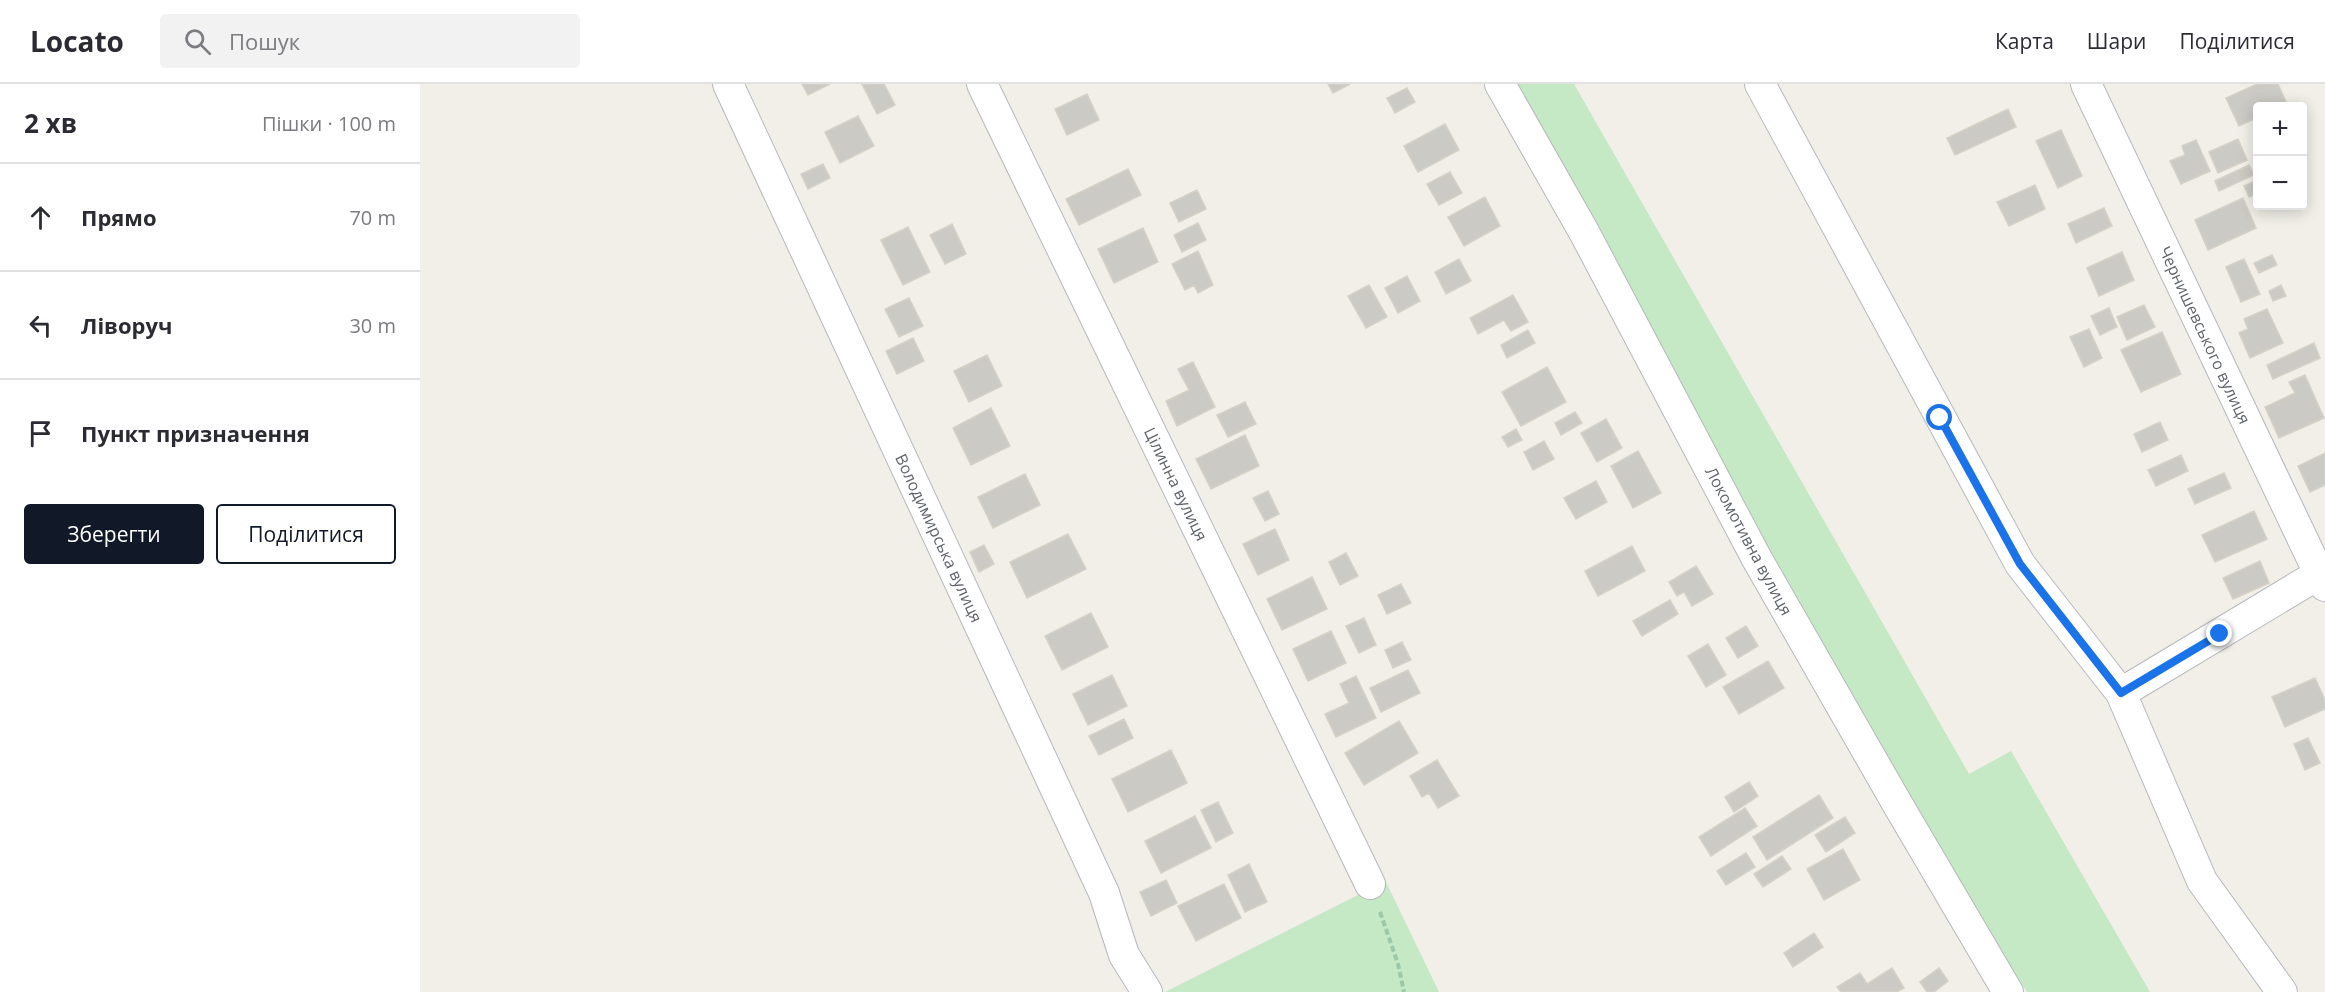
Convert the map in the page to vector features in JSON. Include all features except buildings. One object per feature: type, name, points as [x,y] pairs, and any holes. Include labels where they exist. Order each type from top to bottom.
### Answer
[{"type":"street","name":"Володимирська вулиця","points":[[728,84],[1104,893],[1125,955],[1147,992]]},
{"type":"street","name":"Цілинна вулиця","points":[[982,84],[1370,885]]},
{"type":"street","name":"Локомотивна вулиця","points":[[1500,84],[1584,232],[1757,559],[1898,806],[2008,992]]},
{"type":"street","points":[[1760,84],[2020,564],[2121,693],[2202,881],[2282,992]]},
{"type":"street","name":"Чернишевського вулиця","points":[[2086,84],[2322,580]]},
{"type":"street","points":[[2121,693],[2322,580]]},
{"type":"path","points":[[1370,885],[1398,964],[1404,992]]},
{"type":"green space","points":[[1518,84],[1574,84],[1969,774],[2011,751],[2150,992],[2027,992],[1768,552],[1598,225]]},
{"type":"green space","points":[[1386,882],[1439,992],[1165,992],[1360,894]]},
{"type":"route","points":[[1940,418],[2020,564],[2121,693],[2220,634]]}]
